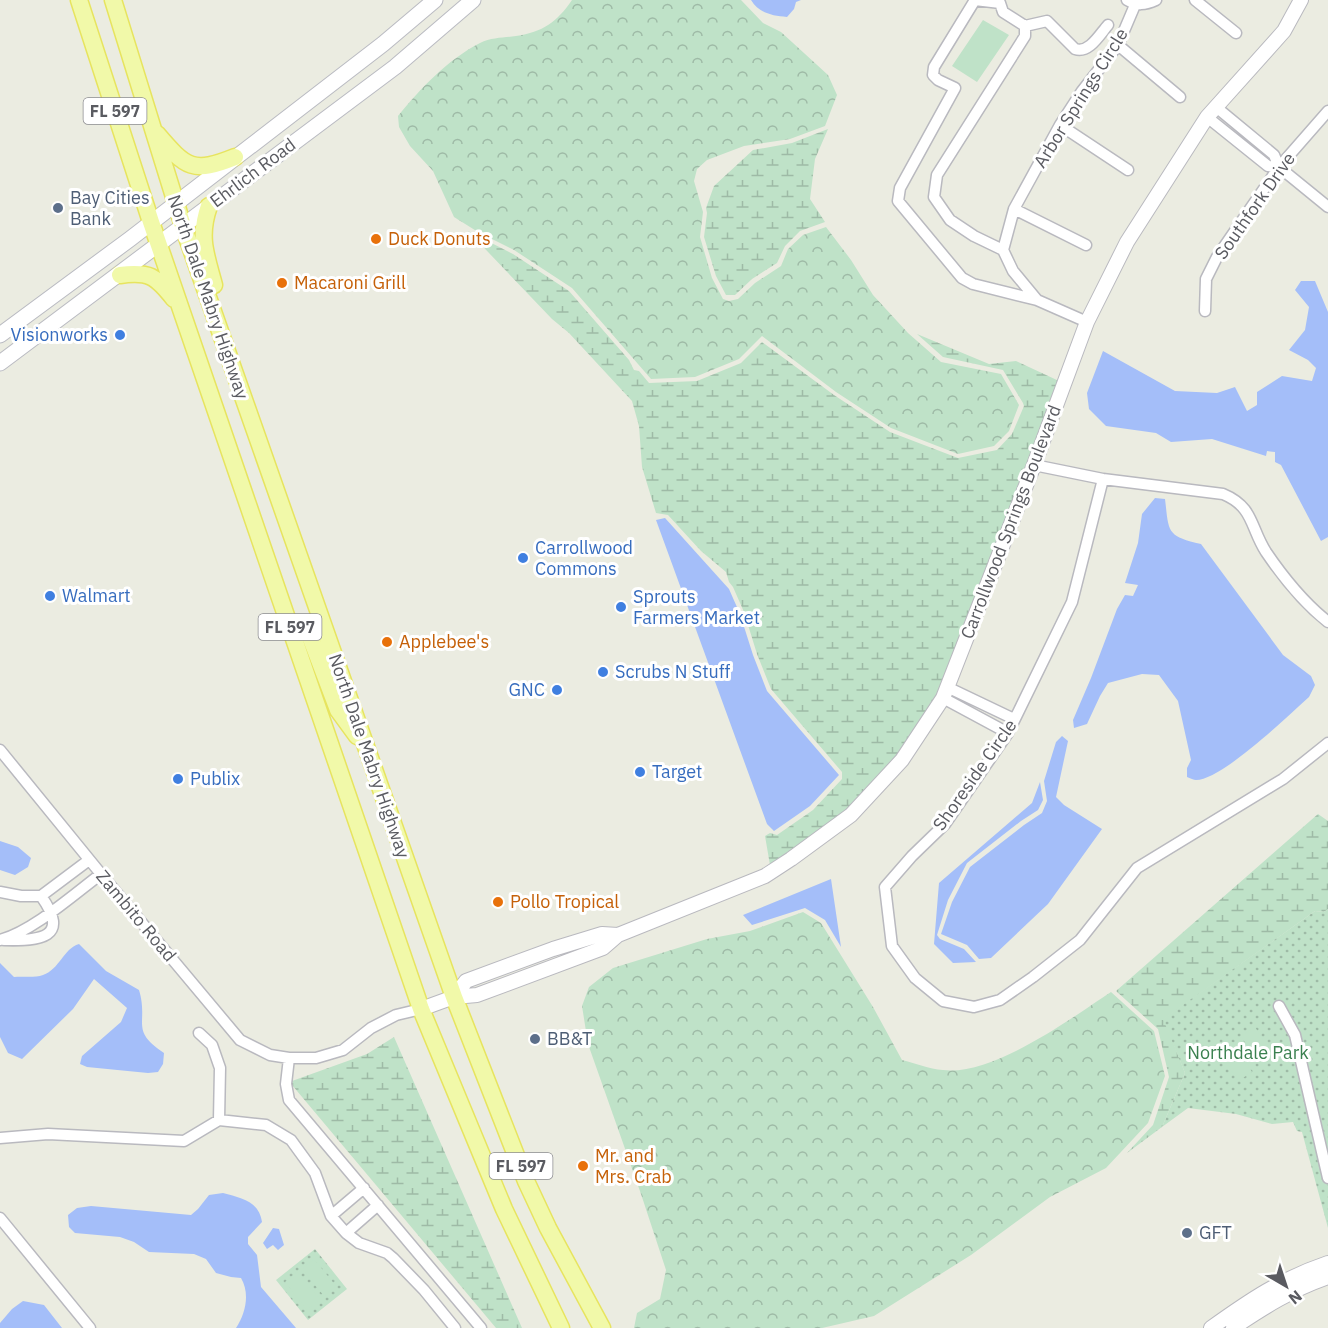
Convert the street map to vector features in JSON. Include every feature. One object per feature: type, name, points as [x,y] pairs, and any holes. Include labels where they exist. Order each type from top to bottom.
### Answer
[{"type":"main road","name":"North Dale Mabry Highway","points":[[79,0],[151,222],[421,1009],[504,1209],[561,1328]]},
{"type":"main road","name":"North Dale Mabry Highway","points":[[113,0],[175,203],[454,997],[526,1181],[548,1228],[602,1328]]},
{"type":"main road","name":"Ehrlich Road","points":[[0,335],[383,44],[435,0]]},
{"type":"main road","name":"Ehrlich Road","points":[[0,363],[395,67],[473,0]]},
{"type":"main road","points":[[152,127],[171,151],[185,162],[197,167],[212,167],[235,157]]},
{"type":"main road","points":[[209,206],[202,227],[202,236],[224,322],[224,342]]},
{"type":"main road","points":[[120,275],[135,273],[153,276],[163,284],[182,310]]},
{"type":"main road","points":[[290,629],[298,627],[308,631],[338,710],[367,749]]},
{"type":"street","points":[[1025,31],[1003,12],[1000,2],[975,0],[934,67],[933,75],[955,88],[900,189],[898,201],[962,278],[973,284],[1038,301],[1087,322]]},
{"type":"street","points":[[1131,3],[1148,4],[1156,0]]},
{"type":"street","points":[[1195,0],[1236,33]]},
{"type":"street","name":"Carrollwood Springs Boulevard","points":[[421,1009],[454,997],[466,981],[602,934],[618,935],[765,876],[851,815],[902,760],[945,692],[1087,322],[1127,242],[1211,112],[1284,32],[1301,0]]},
{"type":"street","name":"Arbor Springs Circle","points":[[1004,250],[1006,231],[1014,209],[1060,125],[1118,45],[1131,3]]},
{"type":"street","points":[[1038,301],[1012,271],[1004,250],[974,236],[950,219],[934,197],[937,175],[1025,31],[1047,21],[1075,49],[1080,51],[1086,49],[1108,25]]},
{"type":"street","points":[[1118,45],[1180,97]]},
{"type":"street","name":"Southfork Drive","points":[[1205,311],[1206,279],[1217,257],[1279,167],[1328,111]]},
{"type":"street","points":[[1211,112],[1268,166],[1279,167],[1328,207]]},
{"type":"street","points":[[1060,125],[1128,170]]},
{"type":"street","points":[[1014,209],[1086,245]]},
{"type":"street","points":[[1034,465],[1103,479],[1223,494],[1237,500],[1245,509],[1266,551],[1310,607],[1328,622]]},
{"type":"street","name":"Shoreside Circle","points":[[1103,479],[1072,602],[1008,733],[945,824],[912,856],[885,887],[892,946],[915,978],[943,1001],[974,1007],[1000,1000],[1080,940],[1137,868],[1283,779],[1328,743]]},
{"type":"street","points":[[945,692],[1014,719]]},
{"type":"street","points":[[945,692],[1008,733]]},
{"type":"street","name":"Zambito Road","points":[[0,750],[240,1040],[270,1055],[316,1058],[343,1050],[370,1028],[396,1015],[421,1009]]},
{"type":"street","points":[[0,892],[21,896],[41,896],[89,860]]},
{"type":"street","points":[[1,940],[52,911],[101,874]]},
{"type":"street","points":[[1,940],[22,941],[42,938],[49,933],[54,925],[52,911],[41,896]]},
{"type":"street","points":[[1279,1006],[1295,1035],[1328,1178]]},
{"type":"street","points":[[199,1033],[212,1045],[220,1068],[219,1120]]},
{"type":"street","points":[[289,1058],[286,1084],[290,1100],[481,1328]]},
{"type":"street","points":[[0,1138],[48,1134],[184,1141],[219,1120],[266,1125],[291,1140],[315,1173],[331,1216],[346,1233],[359,1243],[393,1257],[419,1284],[455,1328]]},
{"type":"street","points":[[331,1216],[364,1188]]},
{"type":"street","points":[[346,1233],[378,1205]]},
{"type":"street","points":[[0,1218],[90,1328]]},
{"type":"street","points":[[1211,1328],[1261,1293],[1299,1273],[1328,1263]]},
{"type":"street","points":[[1233,1328],[1268,1304],[1304,1285],[1328,1277]]},
{"type":"green space","points":[[572,0],[741,0],[763,23],[781,32],[828,75],[837,95],[825,126],[790,139],[744,146],[707,160],[697,169],[694,181],[703,212],[700,237],[712,278],[723,299],[729,301],[738,299],[755,283],[781,266],[788,249],[803,235],[826,227],[851,260],[873,295],[908,333],[941,362],[1001,374],[1019,405],[1009,431],[994,446],[958,454],[891,428],[836,392],[762,336],[739,359],[695,377],[651,379],[572,288],[514,250],[454,217],[433,171],[410,146],[399,127],[398,116],[435,75],[468,50],[489,40],[542,29],[555,20]]},
{"type":"green space","points":[[983,20],[1009,35],[977,82],[952,66]]},
{"type":"green space","points":[[828,129],[815,159],[810,199],[825,222],[800,231],[785,246],[777,263],[752,279],[735,295],[726,295],[716,276],[704,237],[706,208],[714,186],[753,150],[792,143]]},
{"type":"green space","points":[[468,231],[513,254],[569,291],[629,360],[634,370],[639,371],[649,383],[697,381],[741,363],[762,342],[834,395],[890,432],[958,458],[997,450],[1012,434],[1024,406],[1003,370],[943,357],[917,334],[989,364],[1016,361],[1059,381],[938,695],[898,756],[847,810],[788,855],[770,865],[765,836],[770,833],[777,835],[813,810],[842,779],[842,772],[771,689],[744,612],[726,572],[701,551],[668,515],[656,513],[642,467],[639,426],[632,401],[569,333],[552,319]]},
{"type":"green space","points":[[1318,814],[1328,821],[1328,909],[1324,912],[1315,911],[1164,1019],[1185,1073],[1162,1127],[1127,1153],[1153,1125],[1169,1077],[1158,1029],[1116,991]]},
{"type":"green space","name":"Northdale Park","points":[[1328,909],[1328,1228],[1302,1132],[1297,1131],[1293,1122],[1272,1124],[1236,1114],[1188,1108],[1162,1127],[1185,1073],[1163,1019],[1315,911],[1324,912]]},
{"type":"green space","points":[[803,912],[821,923],[873,1007],[902,1060],[927,1067],[943,1070],[963,1069],[985,1064],[1053,1030],[1111,992],[1154,1031],[1165,1076],[1148,1123],[1106,1168],[1050,1197],[971,1255],[874,1316],[822,1328],[634,1328],[637,1313],[660,1299],[666,1270],[588,1044],[582,1006],[589,987],[613,968],[707,939],[750,931]]},
{"type":"green space","points":[[1255,1027],[1274,1057],[1260,1066],[1241,1036]]},
{"type":"green space","points":[[394,1037],[522,1328],[496,1328],[292,1085],[292,1081],[367,1054]]},
{"type":"green space","points":[[1233,1042],[1252,1072],[1238,1081],[1219,1051]]},
{"type":"green space","points":[[315,1249],[347,1289],[308,1320],[276,1280]]},
{"type":"green space","points":[[314,1259],[336,1286],[324,1296],[302,1269]]},
{"type":"green space","points":[[297,1272],[320,1299],[307,1310],[285,1282]]},
{"type":"water","points":[[751,0],[801,0],[796,2],[794,9],[787,17],[766,13]]},
{"type":"water","points":[[1301,281],[1315,281],[1328,312],[1328,537],[1321,541],[1281,465],[1275,462],[1275,452],[1267,451],[1266,456],[1212,439],[1171,442],[1156,433],[1106,426],[1089,409],[1087,393],[1103,351],[1175,391],[1217,393],[1235,387],[1247,411],[1257,405],[1257,392],[1282,376],[1312,381],[1316,368],[1308,360],[1289,350],[1305,330],[1309,307],[1295,290]]},
{"type":"water","points":[[1155,498],[1165,499],[1171,531],[1181,538],[1201,544],[1283,655],[1311,676],[1315,685],[1309,697],[1238,759],[1222,770],[1196,780],[1187,777],[1187,768],[1191,760],[1178,701],[1159,675],[1142,674],[1108,683],[1087,724],[1074,728],[1073,720],[1117,609],[1125,595],[1133,596],[1138,585],[1125,583],[1138,543],[1142,514]]},
{"type":"water","points":[[665,518],[729,589],[767,691],[839,775],[810,806],[774,831],[767,824],[656,520]]},
{"type":"water","points":[[1062,736],[1068,741],[1056,797],[1064,805],[1102,829],[1048,904],[991,958],[979,959],[967,945],[941,934],[952,902],[970,867],[1042,813],[1047,801],[1044,781],[1056,742]]},
{"type":"water","points":[[1040,782],[1043,800],[1038,810],[967,863],[948,900],[937,935],[940,939],[964,949],[976,962],[953,963],[934,944],[939,883],[1032,803]]},
{"type":"water","points":[[0,841],[18,847],[31,858],[28,867],[15,875],[0,870]]},
{"type":"water","points":[[831,879],[841,947],[825,920],[805,908],[752,925],[743,915]]},
{"type":"water","points":[[79,944],[106,971],[139,990],[142,1001],[143,1032],[153,1045],[164,1053],[163,1064],[158,1072],[87,1067],[80,1064],[82,1056],[121,1022],[127,1008],[94,979],[73,1009],[22,1059],[8,1053],[0,1037],[0,963],[14,977],[40,976],[54,968],[69,950]]},
{"type":"water","points":[[223,1193],[248,1202],[257,1209],[262,1222],[248,1237],[248,1244],[257,1255],[261,1287],[296,1328],[236,1328],[246,1303],[244,1284],[241,1278],[216,1273],[206,1259],[194,1254],[149,1252],[134,1242],[120,1237],[75,1233],[69,1227],[68,1215],[77,1208],[91,1206],[191,1215],[209,1195]]},
{"type":"water","points":[[273,1228],[279,1229],[284,1245],[278,1250],[273,1245],[267,1249],[263,1243]]},
{"type":"water","points":[[23,1301],[44,1305],[62,1328],[0,1328],[0,1323],[12,1309]]},
{"type":"place","name":"Bay Cities Bank","points":[[58,208]]},
{"type":"place","name":"Duck Donuts","points":[[376,239]]},
{"type":"place","name":"Macaroni Grill","points":[[282,283]]},
{"type":"place","name":"Visionworks","points":[[120,335]]},
{"type":"place","name":"Carrollwood Commons","points":[[523,558]]},
{"type":"place","name":"Walmart","points":[[50,596]]},
{"type":"place","name":"Sprouts Farmers Market","points":[[621,607]]},
{"type":"place","name":"Applebee's","points":[[387,642]]},
{"type":"place","name":"Scrubs N Stuff","points":[[603,672]]},
{"type":"place","name":"GNC","points":[[557,690]]},
{"type":"place","name":"Target","points":[[640,772]]},
{"type":"place","name":"Publix","points":[[178,779]]},
{"type":"place","name":"Pollo Tropical","points":[[498,902]]},
{"type":"place","name":"BB&T","points":[[535,1039]]},
{"type":"place","name":"Mr. and Mrs. Crab","points":[[583,1166]]},
{"type":"place","name":"GFT","points":[[1187,1233]]}]
